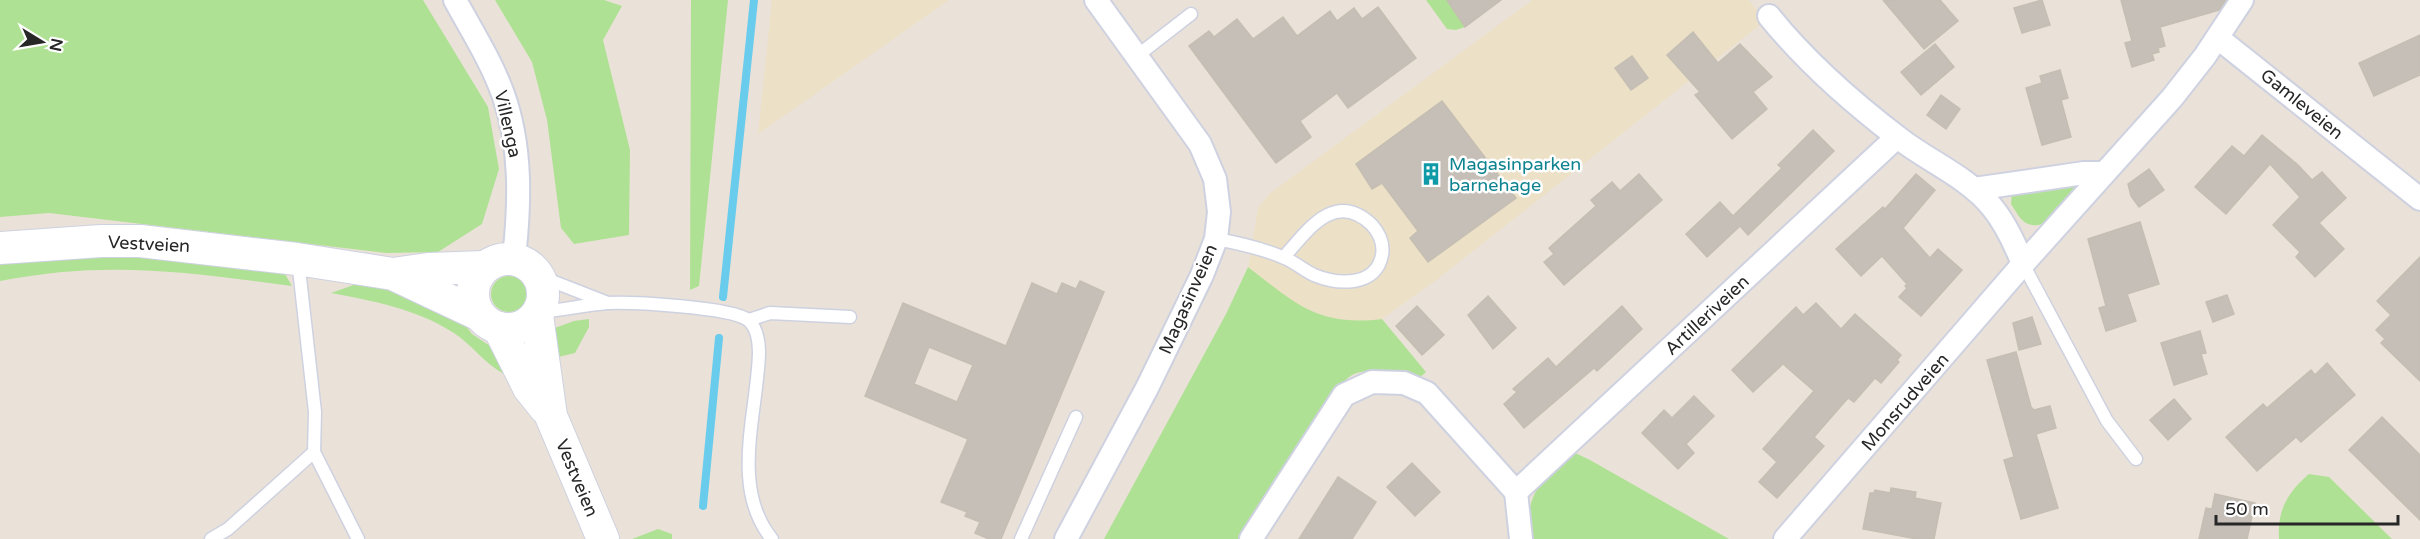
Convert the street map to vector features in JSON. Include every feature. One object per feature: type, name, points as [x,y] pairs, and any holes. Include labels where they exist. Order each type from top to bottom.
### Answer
[{"type":"street","name":"Villenga","points":[[455,0],[495,74],[509,111],[518,170],[500,262]]},
{"type":"street","name":"Magasinveien","points":[[1066,539],[1147,388],[1202,275],[1216,239],[1219,202],[1208,159],[1096,0]]},
{"type":"street","points":[[2218,38],[2242,0]]},
{"type":"street","points":[[1769,16],[1818,68],[1897,137],[1974,189],[1992,207],[2004,224],[2023,264]]},
{"type":"street","name":"Monsrudveien","points":[[1785,539],[2023,264],[2172,98],[2218,38]]},
{"type":"street","name":"Gamleveien","points":[[2218,38],[2420,199]]},
{"type":"street","name":"Artilleriveien","points":[[1516,492],[1897,137]]},
{"type":"street","points":[[1974,189],[2084,173],[2103,173]]},
{"type":"street","name":"Vestveien","points":[[0,248],[101,241],[140,241],[297,259],[393,274],[500,262]]},
{"type":"street","name":"Vestveien","points":[[500,262],[478,275],[473,295],[529,388],[551,416],[603,539]]},
{"type":"street","points":[[500,262],[527,263],[539,276]]},
{"type":"street","name":"Vestveien","points":[[393,274],[489,321]]},
{"type":"street","name":"Vestveien","points":[[539,276],[544,297],[538,313],[551,416]]},
{"type":"street","points":[[489,321],[520,327],[538,313]]},
{"type":"street","points":[[1251,539],[1344,394],[1372,382],[1404,383],[1427,393],[1516,492],[1521,539]]},
{"type":"lane","points":[[1137,56],[1191,14]]},
{"type":"lane","points":[[1216,239],[1284,257],[1330,281],[1354,282],[1368,278],[1378,265],[1382,245],[1372,225],[1353,213],[1342,210],[1327,214],[1318,220],[1284,257]]},
{"type":"lane","points":[[297,259],[315,412],[314,452],[358,539]]},
{"type":"lane","points":[[2023,264],[2107,421],[2136,459]]},
{"type":"lane","points":[[539,276],[608,303]]},
{"type":"lane","points":[[538,313],[608,303],[704,309],[733,314],[748,320],[757,334],[759,354],[749,483],[756,512],[772,539]]},
{"type":"lane","points":[[748,320],[770,313],[850,317]]},
{"type":"lane","points":[[1021,539],[1076,417]]},
{"type":"lane","points":[[211,539],[228,529],[314,452]]},
{"type":"shaded area","points":[[772,0],[949,0],[758,134]]},
{"type":"shaded area","points":[[1532,0],[1749,0],[1765,21],[1439,278],[1382,319],[1354,322],[1321,316],[1290,301],[1248,267],[1258,208],[1269,194]]},
{"type":"green space","points":[[0,0],[423,0],[488,107],[499,169],[482,224],[438,252],[386,253],[49,213],[0,217]]},
{"type":"green space","points":[[495,0],[604,0],[622,6],[603,40],[630,150],[629,235],[574,244],[561,228],[547,120],[532,62]]},
{"type":"green space","points":[[691,0],[728,0],[699,286],[690,290]]},
{"type":"green space","points":[[1426,0],[1447,0],[1465,27],[1456,30],[1447,29]]},
{"type":"green space","points":[[2083,181],[2058,212],[2043,224],[2026,223],[2011,204],[2012,192]]},
{"type":"green space","points":[[134,253],[277,269],[285,274],[292,286],[146,270],[76,271],[0,281],[0,263]]},
{"type":"green space","points":[[1248,267],[1294,301],[1323,316],[1360,321],[1382,319],[1426,372],[1417,380],[1386,372],[1369,371],[1354,374],[1343,382],[1312,423],[1239,539],[1104,539],[1226,314]]},
{"type":"green space","points":[[509,276],[522,281],[527,294],[522,307],[509,312],[496,307],[491,294],[496,281]]},
{"type":"green space","points":[[359,283],[389,288],[462,321],[472,334],[493,348],[510,371],[504,374],[497,370],[454,333],[425,318],[379,303],[331,293]]},
{"type":"green space","points":[[589,319],[589,327],[575,353],[554,358],[552,329],[574,321]]},
{"type":"green space","points":[[1571,451],[1729,539],[1528,539],[1530,510],[1537,489]]},
{"type":"green space","points":[[2309,474],[2329,477],[2392,539],[2279,539],[2280,519],[2285,502]]},
{"type":"green space","points":[[658,529],[672,534],[672,539],[632,539]]},
{"type":"building","points":[[1447,0],[1501,0],[1465,27]]},
{"type":"building","points":[[1883,0],[1940,0],[1958,21],[1924,49]]},
{"type":"building","points":[[2042,0],[2050,25],[2022,33],[2014,8]]},
{"type":"building","points":[[2121,0],[2226,0],[2219,10],[2160,27],[2165,46],[2158,48],[2159,52],[2152,54],[2154,60],[2132,67],[2125,43],[2132,41]]},
{"type":"building","points":[[1378,7],[1416,58],[1348,108],[1337,93],[1300,121],[1311,137],[1276,163],[1189,46],[1209,31],[1214,37],[1237,19],[1253,39],[1283,17],[1297,36],[1330,11],[1337,21],[1354,8],[1362,19]]},
{"type":"building","points":[[1693,32],[1718,63],[1740,44],[1772,77],[1753,92],[1767,109],[1732,139],[1695,95],[1700,92],[1667,55]]},
{"type":"building","points":[[2420,35],[2420,75],[2374,96],[2359,63]]},
{"type":"building","points":[[1935,44],[1954,67],[1921,95],[1901,72]]},
{"type":"building","points":[[1632,56],[1648,78],[1631,90],[1615,68]]},
{"type":"building","points":[[2060,70],[2068,98],[2061,100],[2071,137],[2042,145],[2026,88],[2042,83],[2040,76]]},
{"type":"building","points":[[1941,95],[1960,109],[1946,129],[1927,115]]},
{"type":"building","name":"Magasinparken barnehage","points":[[1442,101],[1516,198],[1428,262],[1410,238],[1418,231],[1382,183],[1372,189],[1356,164]]},
{"type":"building","points":[[1813,130],[1834,151],[1748,235],[1740,226],[1707,257],[1686,234],[1720,202],[1733,216],[1782,168],[1778,165]]},
{"type":"building","points":[[2262,135],[2312,180],[2322,172],[2346,198],[2319,223],[2344,249],[2315,277],[2296,257],[2300,252],[2273,225],[2300,197],[2270,164],[2226,214],[2195,187],[2232,146],[2244,156]]},
{"type":"building","points":[[2149,169],[2164,190],[2139,207],[2131,196],[2128,184]]},
{"type":"building","points":[[1639,174],[1662,200],[1564,285],[1544,262],[1554,254],[1549,248],[1596,206],[1591,200],[1612,182],[1620,191]]},
{"type":"building","points":[[1916,174],[1935,190],[1903,228],[1930,258],[1938,249],[1962,270],[1921,316],[1899,297],[1907,288],[1905,286],[1907,284],[1882,256],[1861,276],[1836,249],[1883,207],[1885,209]]},
{"type":"building","points":[[2140,222],[2159,284],[2127,294],[2136,321],[2106,331],[2099,308],[2106,306],[2088,239]]},
{"type":"building","points":[[2420,257],[2420,381],[2381,343],[2385,339],[2376,330],[2391,315],[2377,301]]},
{"type":"building","points":[[1080,281],[1104,292],[1001,539],[989,539],[975,533],[980,522],[965,516],[967,512],[941,502],[968,439],[865,396],[903,303],[1006,346],[1032,283],[1057,294],[1062,283],[1076,289]],"holes":[[[929,347],[973,365],[957,402],[914,384]]]},
{"type":"building","points":[[2227,295],[2234,314],[2213,322],[2206,302]]},
{"type":"building","points":[[1488,296],[1516,328],[1493,349],[1468,315]]},
{"type":"building","points":[[1816,303],[1841,329],[1855,314],[1901,355],[1897,360],[1899,362],[1881,383],[1875,378],[1854,402],[1848,398],[1814,437],[1824,446],[1777,498],[1759,482],[1777,462],[1763,449],[1814,391],[1783,364],[1753,392],[1732,370],[1796,307],[1803,315]]},
{"type":"building","points":[[1417,306],[1444,335],[1422,355],[1396,326]]},
{"type":"building","points":[[1622,306],[1642,329],[1597,371],[1594,368],[1524,428],[1504,404],[1517,392],[1513,389],[1548,358],[1556,367]]},
{"type":"building","points":[[2032,317],[2041,344],[2019,350],[2013,323]]},
{"type":"building","points":[[2200,331],[2206,353],[2201,354],[2207,374],[2174,385],[2161,343]]},
{"type":"building","points":[[2016,352],[2031,407],[2034,410],[2050,406],[2056,428],[2036,434],[2058,508],[2021,519],[2004,460],[2014,457],[1987,360]]},
{"type":"building","points":[[2327,363],[2355,395],[2301,442],[2296,437],[2257,471],[2226,437],[2263,404],[2267,408],[2311,370],[2315,375]]},
{"type":"building","points":[[1694,396],[1714,416],[1686,444],[1694,453],[1678,469],[1642,433],[1664,410],[1672,418]]},
{"type":"building","points":[[2174,399],[2191,419],[2168,440],[2150,420]]},
{"type":"building","points":[[2382,417],[2420,455],[2420,520],[2349,450]]},
{"type":"building","points":[[1412,463],[1440,492],[1415,516],[1387,487]]},
{"type":"building","points":[[1338,477],[1376,502],[1352,539],[1299,539]]},
{"type":"building","points":[[1891,488],[1916,492],[1915,498],[1941,503],[1934,539],[1917,539],[1863,529],[1870,493],[1874,493],[1875,490],[1890,493]]},
{"type":"building","points":[[2215,494],[2255,503],[2247,539],[2199,539],[2206,508],[2212,509]]},
{"type":"waterway","points":[[723,297],[754,0]]},
{"type":"waterway","points":[[703,506],[719,338]]},
{"type":"place","name":"Magasinparken barnehage","points":[[1431,174]]}]
